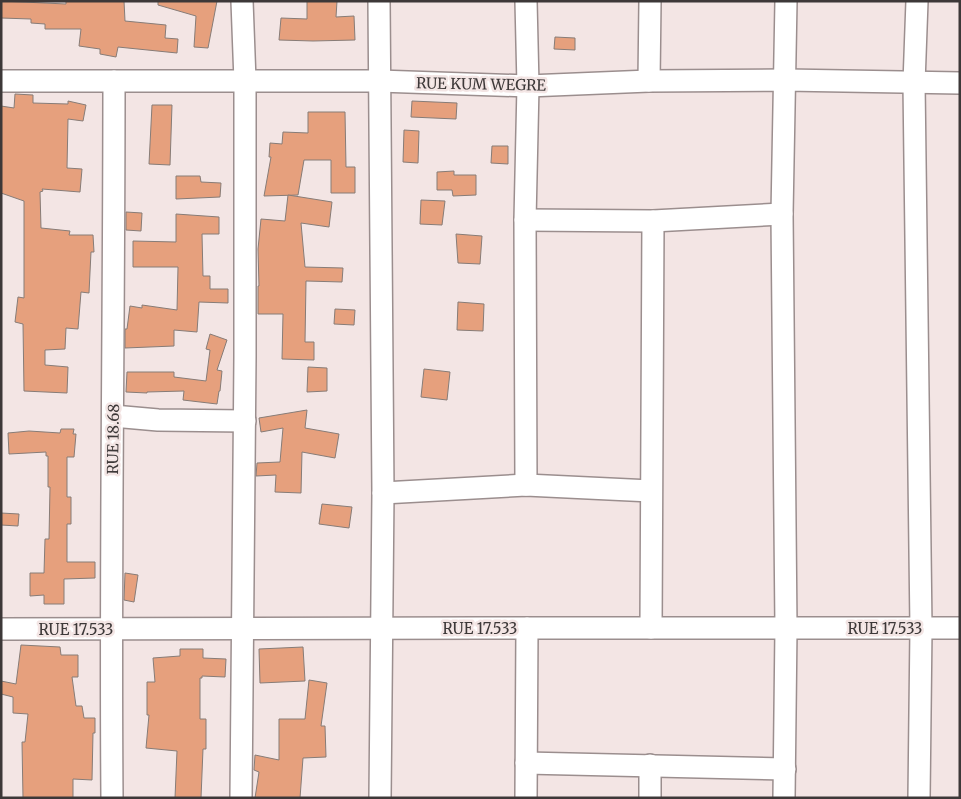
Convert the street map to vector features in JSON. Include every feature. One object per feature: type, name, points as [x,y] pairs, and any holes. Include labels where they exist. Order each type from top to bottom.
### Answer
[{"type":"street","points":[[241,798],[245,421],[245,80],[242,1]]},
{"type":"street","points":[[379,1],[378,82],[383,493],[380,798]]},
{"type":"street","points":[[526,1],[528,86],[525,220],[526,485]]},
{"type":"street","points":[[648,82],[650,1]]},
{"type":"street","points":[[784,798],[786,628],[782,214],[786,1]]},
{"type":"street","points":[[917,1],[914,83],[921,628],[919,798]]},
{"type":"street","name":"RUE KUM WEGRE","points":[[1,81],[245,80],[528,86],[786,80],[960,83]]},
{"type":"street","name":"RUE 18.68","points":[[112,798],[110,628],[114,81]]},
{"type":"street","points":[[525,220],[653,221],[782,214]]},
{"type":"street","points":[[651,628],[653,221]]},
{"type":"street","points":[[113,416],[158,420],[245,421]]},
{"type":"street","points":[[383,493],[526,485],[651,491]]},
{"type":"street","name":"RUE 17.533","points":[[1,629],[381,627],[960,628]]},
{"type":"street","points":[[526,798],[528,628]]},
{"type":"street","points":[[526,763],[785,768]]},
{"type":"street","points":[[650,765],[650,798]]},
{"type":"building","points":[[1,1],[66,4],[66,1],[124,1],[125,21],[166,25],[165,38],[178,39],[177,53],[118,47],[116,57],[100,54],[100,49],[79,46],[81,29],[45,29],[45,24],[31,23],[31,19],[1,18]]},
{"type":"building","points":[[158,1],[217,1],[208,48],[194,47],[196,16],[158,5]]},
{"type":"building","points":[[307,1],[337,1],[336,17],[354,16],[355,40],[279,40],[281,18],[307,19]]},
{"type":"building","points":[[555,37],[575,38],[575,50],[554,49]]},
{"type":"building","points":[[15,94],[33,95],[33,103],[68,104],[68,101],[86,105],[83,121],[68,119],[67,168],[82,169],[80,192],[42,189],[43,191],[40,192],[41,228],[70,231],[69,235],[93,235],[94,252],[91,252],[89,293],[81,292],[78,329],[66,328],[65,349],[45,350],[45,365],[68,367],[67,393],[24,391],[23,324],[15,322],[18,297],[24,298],[24,201],[1,193],[1,106],[14,108]]},
{"type":"building","points":[[412,101],[457,103],[456,119],[411,117]]},
{"type":"building","points":[[152,105],[172,105],[170,165],[149,164]]},
{"type":"building","points":[[308,112],[345,112],[346,167],[355,167],[355,193],[331,193],[331,160],[304,160],[298,195],[264,196],[271,157],[269,157],[270,143],[282,144],[283,132],[308,133]]},
{"type":"building","points":[[404,130],[419,131],[418,163],[403,162]]},
{"type":"building","points":[[492,146],[508,146],[508,164],[491,163]]},
{"type":"building","points":[[454,171],[454,175],[476,175],[476,195],[453,196],[452,190],[437,190],[437,172]]},
{"type":"building","points":[[176,176],[200,176],[201,182],[221,183],[220,197],[176,199]]},
{"type":"building","points":[[288,195],[332,202],[329,227],[301,223],[305,267],[343,268],[342,282],[306,281],[305,342],[314,342],[314,360],[282,359],[283,314],[258,314],[258,249],[261,219],[285,221]]},
{"type":"building","points":[[421,200],[445,201],[442,225],[420,224]]},
{"type":"building","points":[[126,212],[142,213],[141,231],[126,230]]},
{"type":"building","points":[[176,214],[219,217],[219,234],[202,234],[203,276],[210,276],[210,289],[228,289],[228,303],[199,302],[197,332],[174,330],[174,346],[125,348],[125,329],[127,329],[130,306],[142,308],[142,305],[177,310],[178,267],[133,267],[133,241],[176,242]]},
{"type":"building","points":[[456,234],[482,236],[480,264],[458,263]]},
{"type":"building","points":[[458,302],[484,304],[483,331],[457,330]]},
{"type":"building","points":[[335,309],[355,310],[354,325],[334,324]]},
{"type":"building","points":[[210,334],[227,340],[217,370],[222,371],[217,404],[183,400],[184,391],[126,392],[127,372],[174,372],[174,377],[206,381],[210,350],[206,349]]},
{"type":"building","points":[[308,367],[327,368],[327,391],[307,392]]},
{"type":"building","points":[[424,369],[450,372],[447,400],[421,397]]},
{"type":"building","points":[[307,410],[305,428],[339,434],[335,458],[302,452],[301,493],[275,492],[276,475],[256,476],[257,463],[280,462],[283,428],[261,432],[259,418]]},
{"type":"building","points":[[61,429],[74,429],[73,434],[76,434],[74,457],[67,457],[67,497],[71,497],[71,524],[67,524],[67,562],[95,562],[95,578],[64,579],[64,604],[44,604],[44,595],[30,596],[30,573],[44,573],[45,539],[49,539],[50,487],[48,487],[48,456],[46,456],[46,452],[9,454],[8,433],[29,431],[60,433]]},
{"type":"building","points":[[322,504],[352,507],[349,528],[319,524]]},
{"type":"building","points":[[1,513],[19,514],[18,526],[1,525]]},
{"type":"building","points":[[125,573],[138,575],[134,602],[124,600]]},
{"type":"building","points":[[21,645],[60,647],[61,655],[78,655],[78,677],[72,677],[76,706],[82,706],[84,718],[95,718],[95,733],[93,733],[92,780],[73,779],[73,798],[23,798],[22,742],[25,742],[28,714],[13,713],[13,697],[1,694],[1,681],[16,684]]},
{"type":"building","points":[[303,647],[305,681],[260,683],[259,649]]},
{"type":"building","points":[[180,649],[203,649],[203,658],[226,659],[225,677],[202,676],[200,678],[200,719],[206,719],[206,749],[203,749],[201,798],[175,798],[177,751],[146,748],[149,715],[147,715],[147,682],[155,682],[153,658],[180,656]]},
{"type":"building","points":[[309,680],[327,683],[321,726],[325,726],[326,757],[303,758],[300,798],[255,798],[259,772],[254,770],[255,755],[279,760],[279,719],[305,719]]}]
